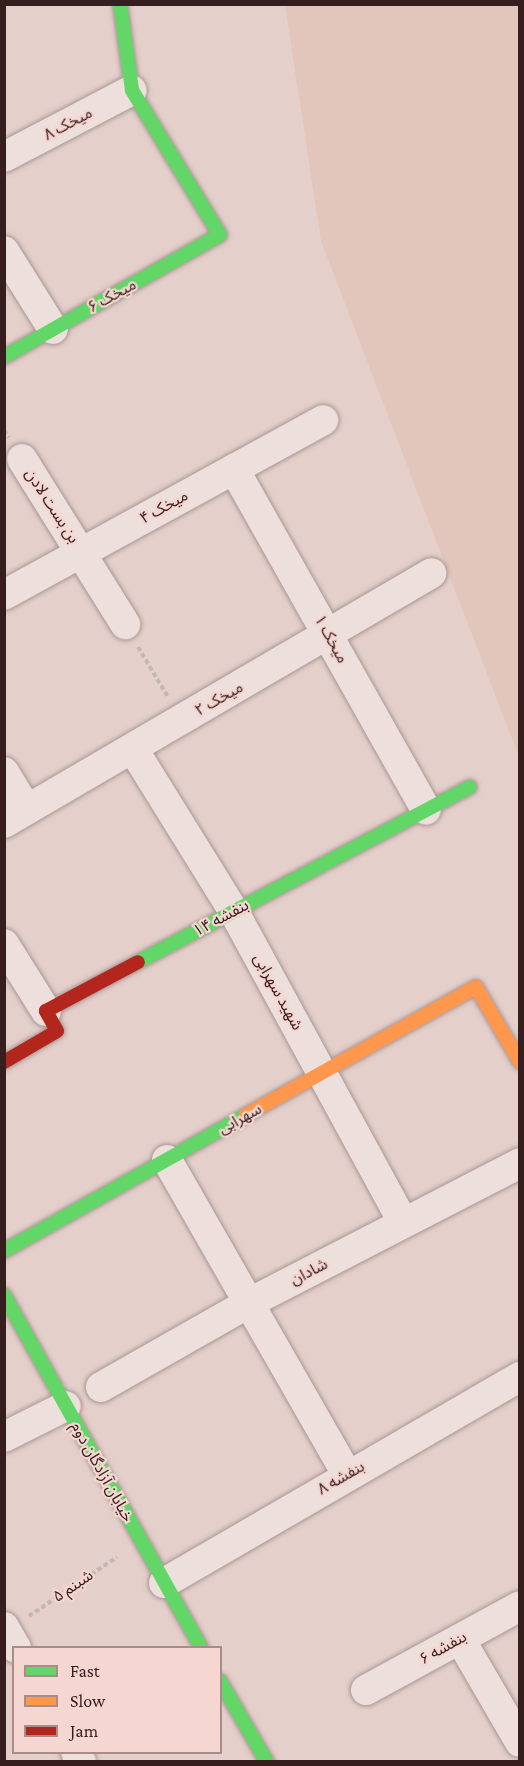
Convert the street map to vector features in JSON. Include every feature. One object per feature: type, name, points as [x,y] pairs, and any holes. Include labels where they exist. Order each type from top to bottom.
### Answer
[{"type":"street","points":[[109,4],[120,5],[132,90]]},
{"type":"street","name":"میخک ۸","points":[[4,157],[132,90]]},
{"type":"street","name":"میخک ۶","points":[[4,357],[220,235],[132,90]]},
{"type":"street","points":[[4,251],[53,329]]},
{"type":"street","name":"میخک ۴","points":[[4,595],[323,420]]},
{"type":"street","name":"بن بست لادن","points":[[22,459],[125,624]]},
{"type":"street","name":"میخک ۱","points":[[234,469],[330,635],[426,810]]},
{"type":"street","name":"میخک ۲","points":[[16,817],[330,635],[431,573]]},
{"type":"street","name":"شهید سهرابی","points":[[133,749],[234,912],[403,1222]]},
{"type":"street","points":[[4,772],[16,817]]},
{"type":"street","name":"بنفشه ۱۴","points":[[46,1011],[470,787]]},
{"type":"street","points":[[4,944],[57,1032],[4,1062]]},
{"type":"street","name":"سهرابی","points":[[4,1251],[476,987],[519,1062]]},
{"type":"street","points":[[167,1160],[347,1474]]},
{"type":"street","name":"شادان","points":[[101,1387],[249,1303],[519,1162]]},
{"type":"street","name":"خیابان آزادگان دوم","points":[[4,1295],[200,1646]]},
{"type":"street","name":"بنفشه ۸","points":[[164,1583],[347,1474],[519,1377]]},
{"type":"street","points":[[4,1437],[66,1406]]},
{"type":"street","name":"بنفشه ۶","points":[[366,1690],[519,1606]]},
{"type":"street","points":[[460,1639],[519,1742]]},
{"type":"street","points":[[222,1684],[267,1761]]},
{"type":"path","points":[[125,624],[183,720]]},
{"type":"path","name":"شبنم ۵","points":[[9,1635],[140,1541]]},
{"type":"shaded area","points":[[285,5],[519,5],[519,757],[321,241]]},
{"type":"traffic: fast","points":[[4,357],[220,235],[132,90],[120,4]]},
{"type":"traffic: fast","points":[[138,962],[470,787]]},
{"type":"traffic: fast","points":[[4,1251],[246,1115]]},
{"type":"traffic: fast","points":[[4,1295],[200,1646]]},
{"type":"traffic: fast","points":[[222,1684],[267,1762]]},
{"type":"traffic: slow","points":[[246,1115],[476,987],[520,1062]]},
{"type":"traffic: jam","points":[[4,1062],[57,1031],[46,1011],[138,962]]}]
